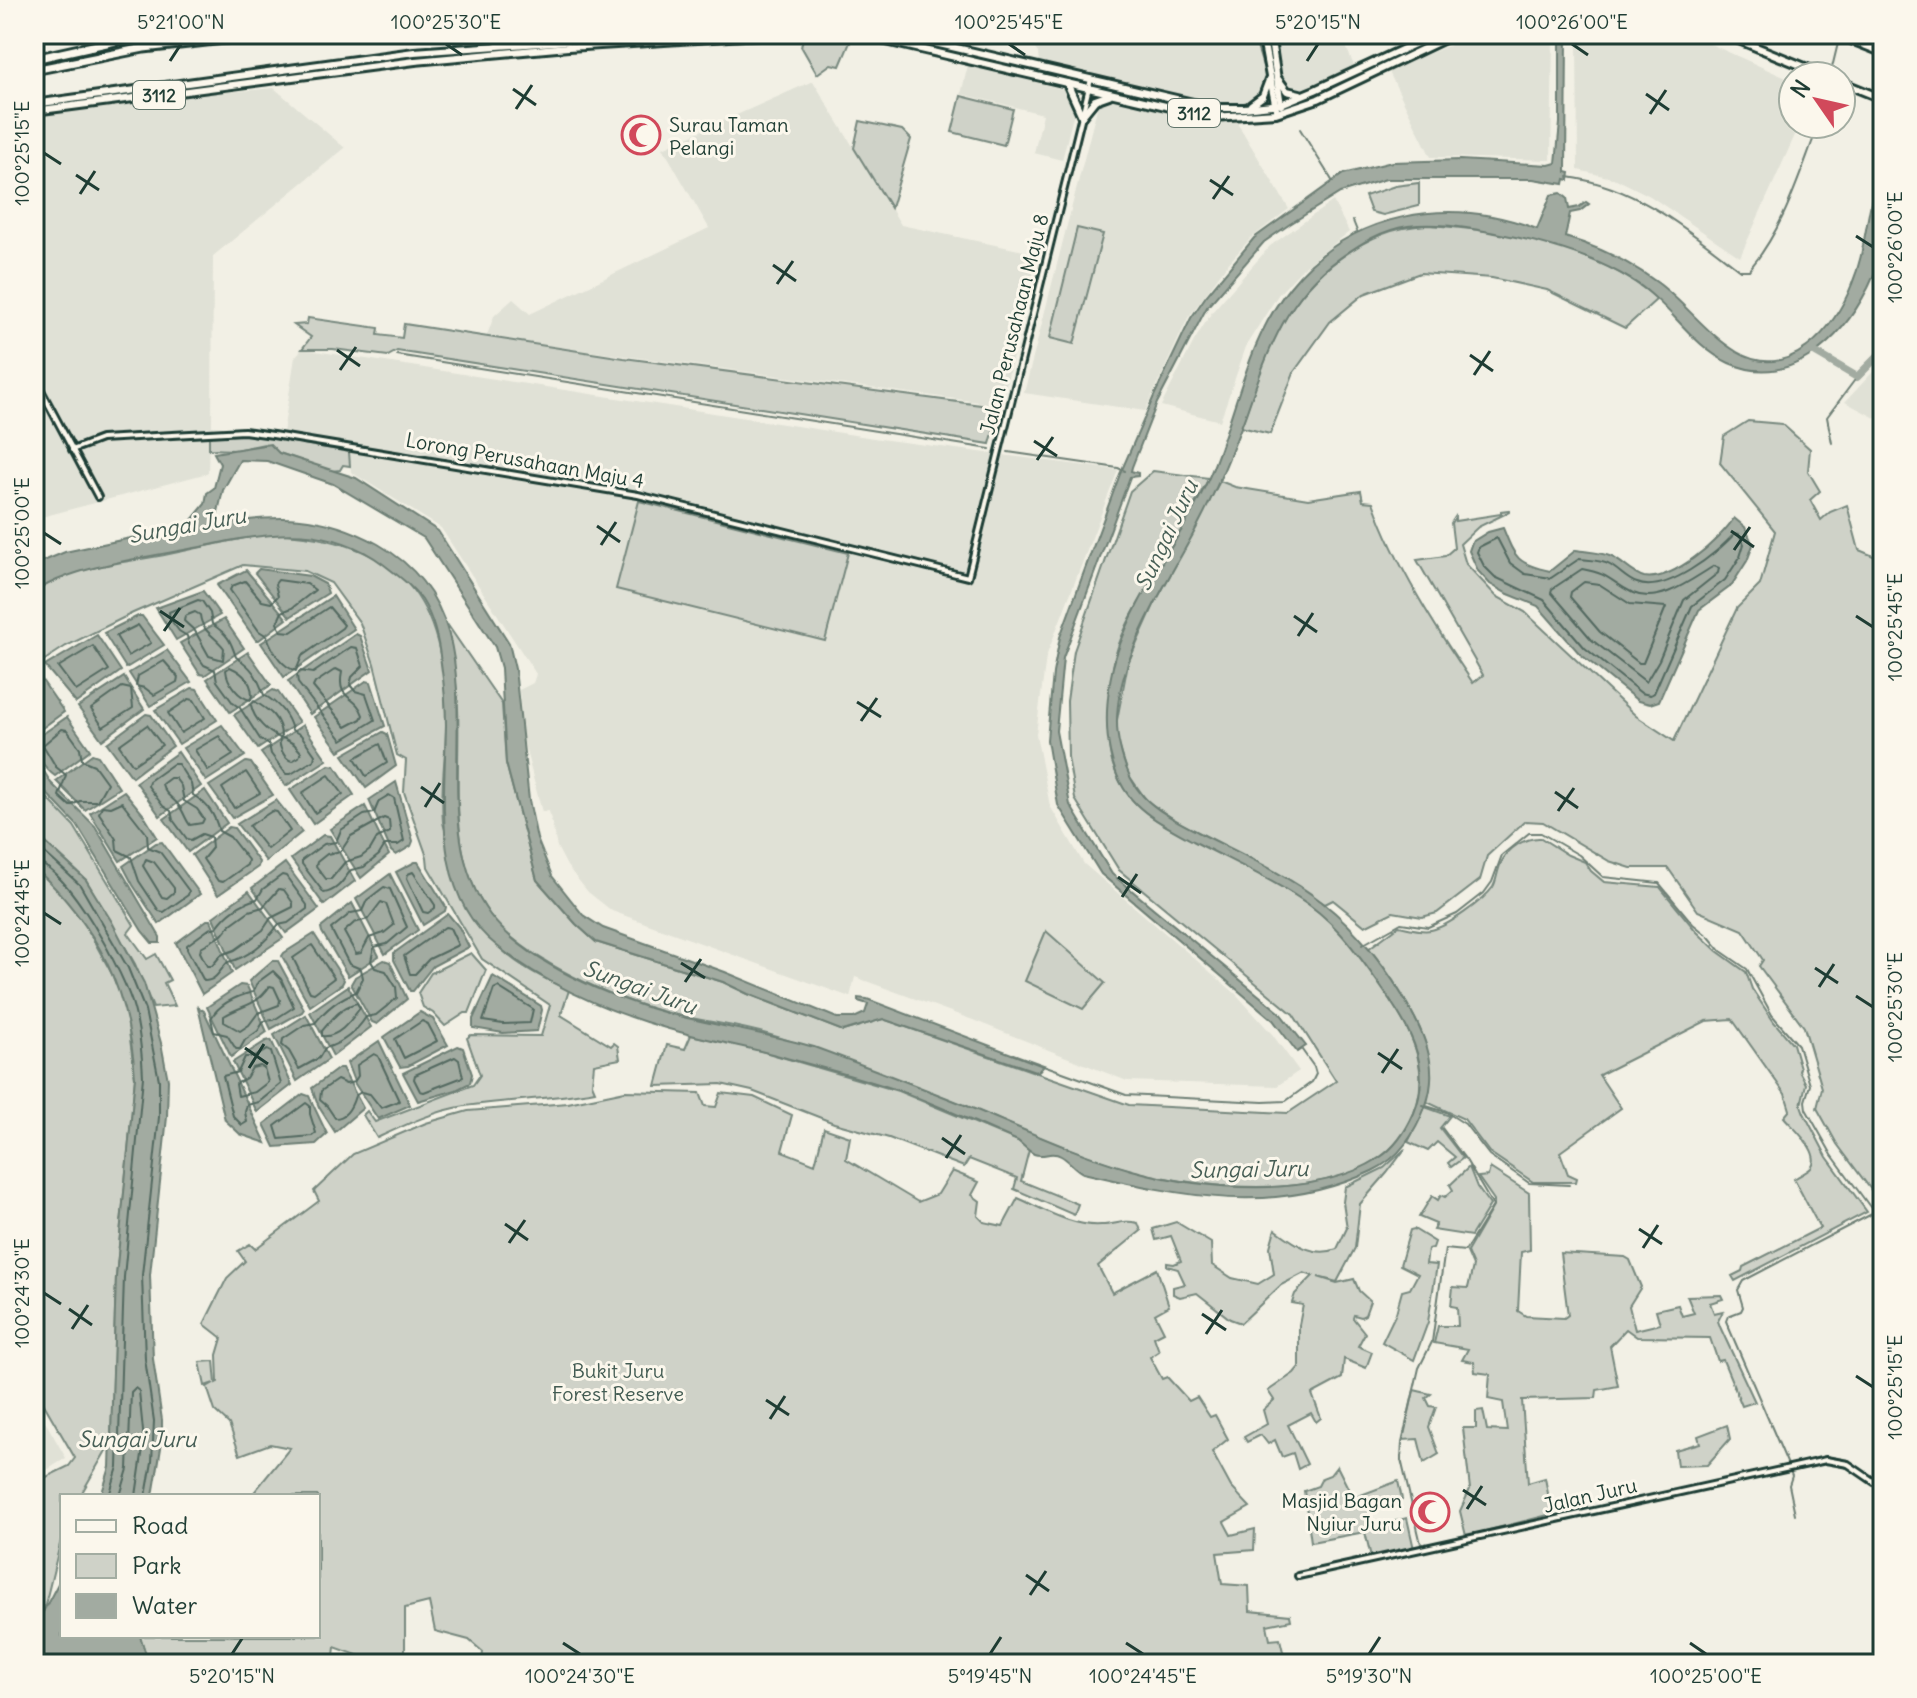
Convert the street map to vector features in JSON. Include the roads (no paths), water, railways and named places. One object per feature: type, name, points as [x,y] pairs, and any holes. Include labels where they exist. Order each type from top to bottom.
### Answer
[{"type":"highway","points":[[34,59],[120,40],[183,34]]},
{"type":"highway","points":[[34,70],[144,48],[268,34]]},
{"type":"highway","points":[[1857,34],[1883,44]]},
{"type":"highway","points":[[1840,35],[1883,52]]},
{"type":"main road","points":[[34,104],[414,52],[665,34]]},
{"type":"main road","name":"3112","points":[[34,111],[415,61],[568,47],[776,34]]},
{"type":"main road","name":"3112","points":[[856,34],[1213,117],[1318,99],[1455,34]]},
{"type":"main road","points":[[896,34],[1215,108],[1244,108],[1263,96],[1273,76],[1270,34]]},
{"type":"main road","points":[[1262,34],[1279,108]]},
{"type":"main road","name":"3112","points":[[1244,108],[1279,108],[1436,34]]},
{"type":"main road","points":[[1724,34],[1787,60]]},
{"type":"main road","points":[[1273,76],[1287,91],[1305,94]]},
{"type":"main road","points":[[1067,83],[1082,116],[1095,100],[1113,94]]},
{"type":"main road","points":[[1857,88],[1883,99]]},
{"type":"street","name":"Jalan Perusahaan Maju 8","points":[[968,577],[1091,79]]},
{"type":"street","points":[[34,377],[98,497]]},
{"type":"street","name":"Lorong Perusahaan Maju 4","points":[[72,450],[101,439],[244,431],[273,435],[638,495],[968,577]]},
{"type":"street","name":"Jalan Juru","points":[[1298,1576],[1826,1460],[1840,1461],[1883,1488]]},
{"type":"water","points":[[1560,34],[1567,34],[1566,172],[1570,173],[1569,180],[1565,179],[1564,184],[1533,179],[1386,179],[1340,193],[1264,242],[1207,307],[1157,403],[1132,467],[1131,471],[1138,473],[1138,476],[1130,477],[1063,658],[1056,731],[1070,805],[1112,874],[1279,1012],[1306,1046],[1297,1052],[1273,1020],[1101,874],[1058,805],[1047,740],[1053,673],[1060,637],[1120,474],[1191,318],[1254,238],[1343,174],[1392,162],[1460,160],[1556,163],[1560,123]]},
{"type":"water","name":"Sungai Juru","points":[[1883,159],[1884,236],[1875,273],[1844,325],[1812,355],[1793,365],[1773,370],[1752,370],[1729,363],[1704,347],[1650,293],[1605,265],[1551,246],[1441,225],[1398,228],[1356,247],[1321,273],[1305,290],[1280,328],[1212,498],[1141,632],[1120,691],[1117,720],[1124,760],[1143,796],[1176,820],[1293,882],[1335,913],[1383,966],[1403,996],[1422,1034],[1429,1057],[1431,1080],[1422,1116],[1405,1144],[1391,1159],[1372,1171],[1300,1194],[1264,1198],[1193,1195],[1083,1173],[1057,1154],[1034,1154],[1018,1141],[900,1091],[640,1020],[590,1001],[518,962],[476,924],[461,900],[451,872],[444,813],[445,694],[439,648],[430,615],[409,585],[363,551],[323,537],[302,534],[259,536],[95,568],[50,583],[34,593],[34,565],[65,552],[187,526],[205,504],[207,493],[214,488],[220,464],[214,453],[270,444],[279,453],[356,478],[438,531],[509,643],[515,669],[529,800],[537,839],[552,876],[583,915],[603,928],[725,972],[837,1018],[854,1018],[865,1013],[868,1004],[858,1001],[858,998],[867,999],[1043,1066],[1038,1072],[883,1019],[843,1031],[723,982],[596,942],[537,880],[506,763],[501,668],[495,647],[424,538],[333,484],[267,461],[240,460],[223,490],[215,525],[279,518],[318,521],[378,544],[421,579],[445,621],[455,669],[459,823],[468,871],[490,915],[525,948],[571,976],[621,998],[667,1013],[814,1047],[1132,1170],[1224,1186],[1291,1186],[1323,1180],[1353,1171],[1379,1158],[1395,1144],[1408,1126],[1420,1094],[1421,1076],[1419,1059],[1406,1026],[1359,956],[1320,913],[1271,881],[1163,824],[1136,804],[1117,773],[1107,729],[1110,679],[1125,632],[1210,475],[1253,354],[1275,308],[1314,262],[1341,242],[1371,227],[1403,217],[1469,213],[1537,229],[1551,195],[1561,193],[1567,198],[1569,209],[1586,202],[1589,204],[1580,211],[1570,213],[1565,237],[1614,256],[1647,275],[1737,352],[1756,360],[1775,361],[1792,356],[1808,346],[1834,318],[1844,301],[1858,266]]},
{"type":"water","points":[[1734,518],[1745,527],[1753,545],[1747,561],[1731,586],[1699,610],[1659,701],[1650,704],[1638,701],[1579,653],[1538,606],[1490,584],[1478,571],[1469,551],[1472,542],[1488,532],[1503,528],[1519,558],[1539,568],[1550,571],[1576,550],[1608,555],[1644,577],[1655,577],[1694,558]]},
{"type":"water","points":[[259,569],[310,576],[325,584],[328,593],[290,617],[255,573]]},
{"type":"water","points":[[246,570],[287,619],[259,640],[217,585]]},
{"type":"water","points":[[203,591],[220,615],[176,640],[156,608]]},
{"type":"water","points":[[333,596],[354,629],[284,677],[261,643]]},
{"type":"water","points":[[142,616],[164,645],[126,668],[104,633]]},
{"type":"water","points":[[224,619],[244,648],[205,675],[200,674],[180,643]]},
{"type":"water","points":[[356,634],[360,636],[372,670],[310,714],[288,681]]},
{"type":"water","points":[[97,635],[121,671],[76,703],[45,666]]},
{"type":"water","points":[[167,650],[191,682],[150,706],[129,673]]},
{"type":"water","points":[[248,652],[271,685],[230,712],[207,679]]},
{"type":"water","points":[[37,673],[64,712],[34,734],[34,676]]},
{"type":"water","points":[[124,677],[144,709],[102,740],[78,707]]},
{"type":"water","points":[[366,681],[371,682],[385,726],[339,751],[314,717]]},
{"type":"water","points":[[192,688],[197,689],[217,720],[179,744],[155,710]]},
{"type":"water","points":[[273,690],[278,692],[299,722],[258,749],[234,715]]},
{"type":"water","points":[[146,714],[151,715],[173,746],[132,777],[107,743]]},
{"type":"water","points":[[67,717],[90,750],[55,776],[41,760],[34,740]]},
{"type":"water","points":[[222,725],[245,756],[206,781],[183,748]]},
{"type":"water","points":[[303,725],[327,760],[286,786],[261,753]]},
{"type":"water","points":[[383,732],[387,734],[396,766],[366,788],[343,755]]},
{"type":"water","points":[[178,752],[201,786],[160,816],[136,782]]},
{"type":"water","points":[[92,754],[98,756],[119,788],[85,810],[56,781]]},
{"type":"water","points":[[34,755],[51,783],[95,826],[160,937],[160,943],[152,943],[142,931],[77,825],[34,780]]},
{"type":"water","points":[[246,762],[251,763],[273,795],[232,818],[209,786]]},
{"type":"water","points":[[329,765],[335,766],[354,795],[313,824],[290,790]]},
{"type":"water","points":[[396,782],[413,841],[411,846],[396,855],[391,851],[369,800]]},
{"type":"water","points":[[205,790],[227,823],[188,852],[164,819]]},
{"type":"water","points":[[124,791],[157,837],[120,861],[90,813]]},
{"type":"water","points":[[276,800],[302,832],[266,861],[237,824]]},
{"type":"water","points":[[365,806],[389,855],[361,878],[330,829]]},
{"type":"water","points":[[229,827],[234,828],[259,862],[258,867],[218,895],[192,855]]},
{"type":"water","name":"Sungai Juru","points":[[34,832],[86,880],[112,922],[144,983],[161,1043],[168,1080],[167,1117],[150,1275],[153,1359],[162,1442],[153,1494],[102,1494],[110,1467],[116,1277],[135,1077],[132,1045],[126,1016],[106,962],[76,913],[34,867]]},
{"type":"water","points":[[323,835],[330,836],[355,881],[324,905],[291,859]]},
{"type":"water","points":[[162,842],[200,894],[159,924],[123,866]]},
{"type":"water","points":[[418,862],[446,907],[445,911],[423,925],[396,872]]},
{"type":"water","points":[[285,863],[319,909],[286,933],[252,888]]},
{"type":"water","points":[[390,874],[418,930],[385,954],[356,899]]},
{"type":"water","points":[[249,891],[283,938],[235,970],[213,917]]},
{"type":"water","points":[[352,903],[379,956],[348,976],[321,928]]},
{"type":"water","points":[[448,914],[469,947],[433,966],[410,991],[394,960],[394,953]]},
{"type":"water","points":[[211,920],[232,973],[202,994],[176,943]]},
{"type":"water","points":[[314,934],[344,980],[310,1006],[282,956]]},
{"type":"water","points":[[384,960],[390,962],[407,999],[377,1024],[372,1022],[351,984],[355,977]]},
{"type":"water","points":[[272,961],[278,961],[304,1009],[271,1029],[249,981]]},
{"type":"water","points":[[493,976],[541,1006],[537,1031],[503,1033],[473,1028],[473,1019]]},
{"type":"water","points":[[240,985],[247,986],[267,1032],[231,1057],[207,1007]]},
{"type":"water","points":[[348,986],[371,1027],[333,1056],[310,1012]]},
{"type":"water","points":[[198,1007],[204,1011],[266,1143],[240,1134],[225,1120]]},
{"type":"water","points":[[420,1012],[433,1019],[448,1045],[408,1066],[400,1067],[384,1037]]},
{"type":"water","points":[[306,1015],[329,1059],[297,1081],[274,1035]]},
{"type":"water","points":[[271,1040],[292,1085],[257,1112],[233,1062]]},
{"type":"water","points":[[379,1041],[410,1105],[378,1119],[355,1084],[347,1063]]},
{"type":"water","points":[[458,1046],[463,1048],[472,1074],[470,1083],[418,1101],[403,1073]]},
{"type":"water","points":[[342,1068],[363,1108],[335,1132],[319,1107],[312,1088]]},
{"type":"water","points":[[303,1094],[309,1096],[327,1134],[316,1144],[275,1147],[264,1124]]},
{"type":"water","points":[[60,1580],[60,1638],[141,1638],[149,1664],[34,1664],[34,1629]]},
{"type":"waterway","points":[[1253,34],[1263,66]]},
{"type":"waterway","points":[[1834,60],[1839,39]]},
{"type":"waterway","points":[[1300,129],[1333,182]]},
{"type":"waterway","points":[[1568,177],[1593,182],[1639,200],[1681,225],[1740,270],[1749,270],[1782,218],[1813,140]]},
{"type":"waterway","points":[[1353,221],[1357,231]]},
{"type":"waterway","points":[[1811,350],[1857,377],[1883,351]]},
{"type":"waterway","points":[[397,355],[990,449]]},
{"type":"waterway","points":[[1832,443],[1827,417],[1857,377]]},
{"type":"waterway","points":[[1008,452],[1125,471]]},
{"type":"waterway","points":[[1362,945],[1401,923],[1428,927],[1457,914],[1484,893],[1492,882],[1502,855],[1529,833],[1541,833],[1579,855],[1603,877],[1659,883],[1693,924],[1721,951],[1747,969],[1772,1015],[1798,1045],[1810,1085],[1806,1109],[1832,1155],[1873,1211],[1743,1281],[1738,1290],[1743,1307],[1741,1311],[1728,1316],[1726,1321],[1792,1476],[1789,1485],[1795,1514]]},
{"type":"waterway","points":[[1013,1054],[1126,1095],[1263,1102],[1286,1101],[1312,1082],[1316,1074],[1314,1067],[1302,1050]]},
{"type":"waterway","points":[[1423,1105],[1446,1112],[1465,1124],[1489,1155],[1529,1183],[1569,1185]]},
{"type":"waterway","points":[[1421,1544],[1401,1459],[1402,1442],[1419,1368],[1432,1342],[1445,1249],[1465,1251],[1493,1206],[1466,1160],[1442,1128]]},
{"type":"place","name":"Surau Taman Pelangi","points":[[641,135]]},
{"type":"place","name":"Masjid Bagan Nyiur Juru","points":[[1430,1512]]},
{"type":"park label","name":"Bukit Juru Forest Reserve","points":[[618,1382]]}]
